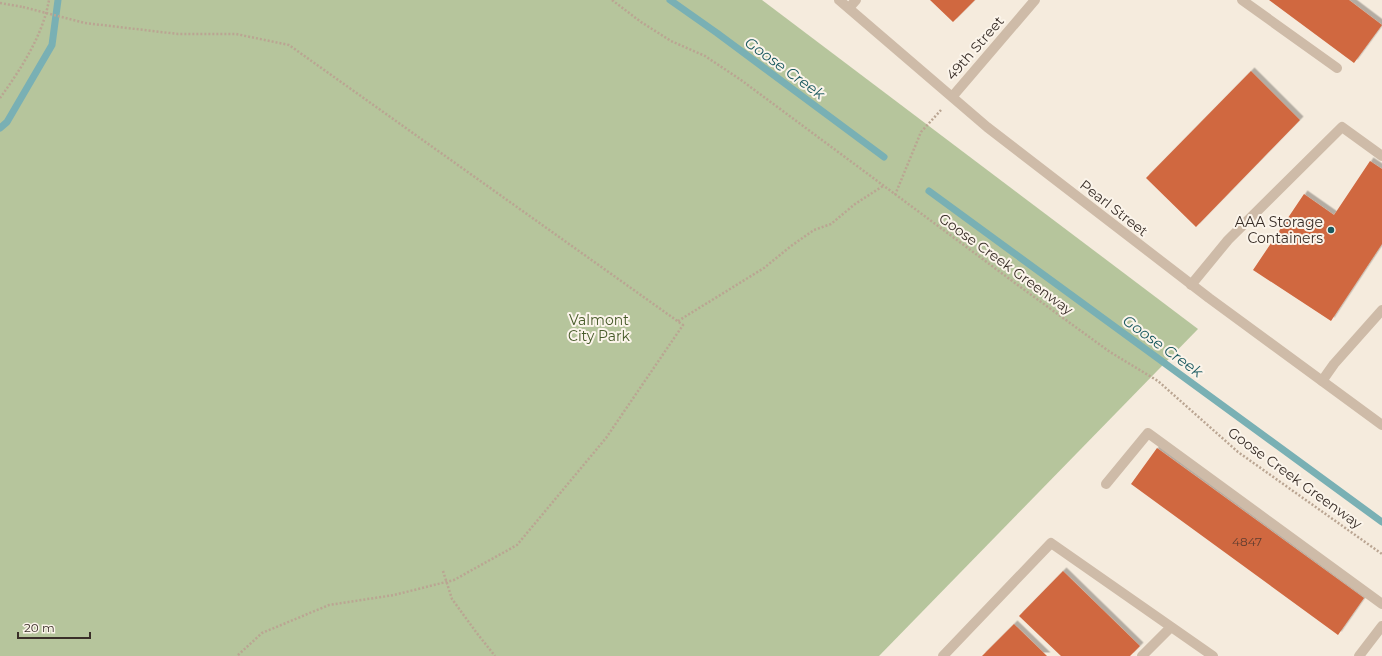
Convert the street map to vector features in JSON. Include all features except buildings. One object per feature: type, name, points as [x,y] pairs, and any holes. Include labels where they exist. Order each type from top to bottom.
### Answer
[{"type":"street","name":"Pearl Street","points":[[839,0],[987,127],[1191,285],[1382,425]]},
{"type":"street","points":[[849,8],[856,0]]},
{"type":"street","name":"49th Street","points":[[952,97],[1035,0]]},
{"type":"street","points":[[1242,0],[1337,68]]},
{"type":"street","points":[[1191,285],[1228,240],[1342,127],[1382,156]]},
{"type":"street","points":[[1322,381],[1334,364],[1382,310]]},
{"type":"street","points":[[1106,484],[1148,433],[1382,604]]},
{"type":"street","points":[[943,656],[1051,543],[1213,656]]},
{"type":"street","points":[[1359,656],[1382,626]]},
{"type":"street","points":[[1142,656],[1171,627]]},
{"type":"path","points":[[0,98],[19,72],[46,17],[49,0]]},
{"type":"path","name":"Goose Creek Greenway","points":[[612,0],[641,22],[671,41],[705,56],[741,80],[1110,352],[1158,381],[1238,452],[1382,554]]},
{"type":"path","points":[[0,3],[85,22],[178,34],[236,34],[289,45],[683,325],[606,438],[517,545],[454,580],[394,594],[329,605],[262,634],[237,656]]},
{"type":"path","points":[[895,195],[921,132],[952,97]]},
{"type":"path","points":[[678,321],[764,268],[814,230],[831,224],[855,204],[884,186]]},
{"type":"path","points":[[443,571],[452,599],[495,656]]},
{"type":"green space","name":"Valmont City Park","points":[[0,0],[762,0],[1198,329],[879,656],[0,656]]},
{"type":"waterway","points":[[0,128],[7,122],[52,45],[58,0]]},
{"type":"waterway","name":"Goose Creek","points":[[670,0],[884,157]]},
{"type":"waterway","name":"Goose Creek","points":[[929,191],[1382,522]]},
{"type":"place","name":"AAA Storage Containers","points":[[1331,230]]}]
